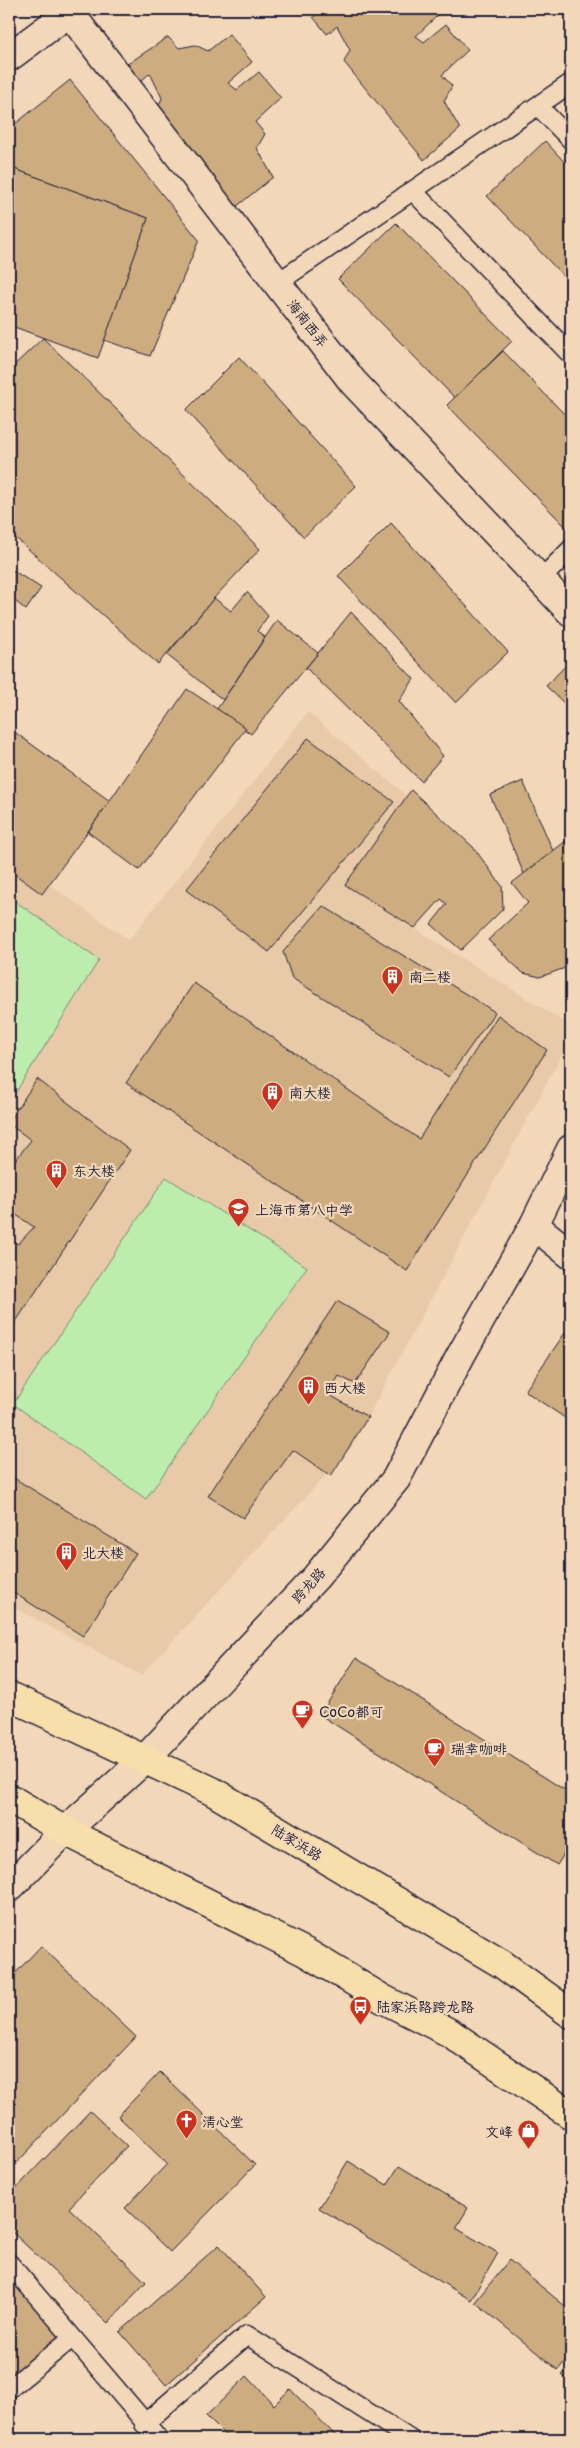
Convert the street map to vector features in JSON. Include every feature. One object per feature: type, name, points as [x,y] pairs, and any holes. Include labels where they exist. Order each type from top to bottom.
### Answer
[{"type":"main road","name":"陆家浜路","points":[[9,1696],[212,1791],[502,1964],[571,2014]]},
{"type":"main road","points":[[9,1798],[65,1832],[304,1952],[383,2000],[450,2033],[571,2115]]},
{"type":"street","points":[[9,57],[71,10]]},
{"type":"street","name":"海南西弄","points":[[71,10],[353,382],[571,612]]},
{"type":"street","name":"跨龙路","points":[[9,1888],[65,1832],[145,1759],[316,1577],[396,1479],[461,1355],[534,1225],[571,1149]]},
{"type":"street","points":[[534,1225],[571,1255]]},
{"type":"lane","points":[[277,283],[571,83]]},
{"type":"lane","points":[[538,106],[571,140]]},
{"type":"lane","points":[[413,191],[571,355]]},
{"type":"lane","points":[[540,580],[571,549]]},
{"type":"lane","points":[[9,2263],[144,2424],[159,2439]]},
{"type":"lane","points":[[144,2424],[247,2335],[410,2439]]},
{"type":"lane","points":[[9,2389],[72,2338]]},
{"type":"shaded area","name":"上海市第八中学","points":[[308,712],[407,796],[345,885],[571,1026],[571,1038],[351,1448],[141,1675],[9,1605],[9,857],[129,940]]},
{"type":"green space","points":[[9,897],[99,960],[9,1103]]},
{"type":"green space","points":[[166,1177],[307,1267],[146,1499],[13,1404]]},
{"type":"building","points":[[326,9],[435,9],[439,14],[416,36],[424,42],[446,24],[468,50],[442,75],[452,86],[444,101],[460,129],[424,160],[344,62],[350,50],[337,26],[327,34],[313,17]]},
{"type":"building","points":[[229,34],[252,62],[228,83],[237,90],[259,72],[281,98],[255,122],[265,134],[257,148],[273,177],[236,207],[157,110],[162,98],[150,73],[140,82],[126,65],[168,37],[179,48],[195,45],[208,51]]},
{"type":"building","points":[[70,80],[199,240],[150,356],[104,340],[148,218],[9,167],[9,129]]},
{"type":"building","points":[[545,141],[571,169],[571,284],[487,196]]},
{"type":"building","points":[[9,167],[148,218],[98,358],[9,325]]},
{"type":"building","points":[[396,223],[512,341],[455,398],[338,279]]},
{"type":"building","points":[[43,338],[260,549],[214,598],[158,664],[9,532],[9,370]]},
{"type":"building","points":[[503,351],[571,421],[571,526],[568,529],[447,405]]},
{"type":"building","points":[[239,357],[356,486],[304,537],[186,410]]},
{"type":"building","points":[[391,523],[508,652],[456,703],[338,576]]},
{"type":"building","points":[[9,568],[41,588],[26,610],[9,596]]},
{"type":"building","points":[[247,592],[268,616],[257,631],[265,637],[223,700],[167,655],[214,598],[231,611]]},
{"type":"building","points":[[351,612],[414,679],[399,701],[443,756],[421,781],[306,668]]},
{"type":"building","points":[[277,620],[318,653],[251,734],[217,709]]},
{"type":"building","points":[[571,660],[571,699],[565,704],[546,686]]},
{"type":"building","points":[[187,689],[246,728],[139,870],[88,832]]},
{"type":"building","points":[[9,728],[110,801],[42,894],[9,870]]},
{"type":"building","points":[[308,738],[394,802],[269,952],[186,890]]},
{"type":"building","points":[[523,781],[553,851],[524,874],[490,795]]},
{"type":"building","points":[[411,790],[473,847],[502,886],[503,909],[461,950],[431,924],[447,904],[441,899],[415,928],[345,885]]},
{"type":"building","points":[[571,837],[571,962],[565,968],[540,977],[523,973],[488,940],[528,903],[512,883]]},
{"type":"building","name":"南二楼","points":[[323,906],[495,1012],[449,1077],[292,978],[283,952]]},
{"type":"building","name":"南大楼","points":[[194,983],[419,1139],[498,1015],[547,1050],[407,1271],[126,1083]]},
{"type":"building","name":"东大楼","points":[[37,1079],[130,1150],[9,1332],[9,1239],[18,1244],[34,1227],[9,1210],[9,1168],[31,1140],[9,1124],[9,1121]]},
{"type":"building","name":"西大楼","points":[[337,1301],[390,1332],[355,1384],[339,1376],[328,1394],[368,1417],[331,1476],[293,1450],[243,1518],[208,1496]]},
{"type":"building","points":[[571,1324],[571,1422],[525,1391]]},
{"type":"building","name":"北大楼","points":[[9,1475],[136,1553],[83,1636],[9,1590]]},
{"type":"building","points":[[356,1658],[571,1794],[571,1843],[557,1865],[320,1715]]},
{"type":"building","points":[[41,1946],[136,2037],[9,2171],[9,1980]]},
{"type":"building","name":"清心堂","points":[[160,2072],[255,2165],[170,2252],[125,2208],[167,2164],[118,2116]]},
{"type":"building","points":[[90,2111],[127,2146],[69,2208],[146,2282],[108,2323],[9,2229],[9,2196]]},
{"type":"building","points":[[348,2161],[387,2185],[399,2166],[468,2208],[456,2228],[498,2253],[471,2300],[319,2208]]},
{"type":"building","points":[[219,2245],[266,2297],[166,2385],[120,2332]]},
{"type":"building","points":[[509,2260],[571,2311],[571,2354],[558,2370],[475,2302]]},
{"type":"building","points":[[9,2279],[62,2335],[9,2387]]},
{"type":"building","points":[[571,2366],[571,2384],[562,2375]]},
{"type":"building","points":[[247,2376],[274,2405],[290,2389],[339,2439],[229,2439],[206,2416]]},
{"type":"place","name":"南二楼","points":[[393,995]]},
{"type":"place","name":"南大楼","points":[[273,1111]]},
{"type":"place","name":"东大楼","points":[[57,1189]]},
{"type":"place","name":"上海市第八中学","points":[[239,1228]]},
{"type":"place","name":"西大楼","points":[[308,1406]]},
{"type":"place","name":"北大楼","points":[[66,1571]]},
{"type":"place","name":"CoCo都可","points":[[303,1730]]},
{"type":"place","name":"瑞幸咖啡","points":[[435,1767]]},
{"type":"place","name":"陆家浜路跨龙路","points":[[360,2025]]},
{"type":"place","name":"清心堂","points":[[186,2140]]},
{"type":"place","name":"文峰","points":[[529,2150]]}]
